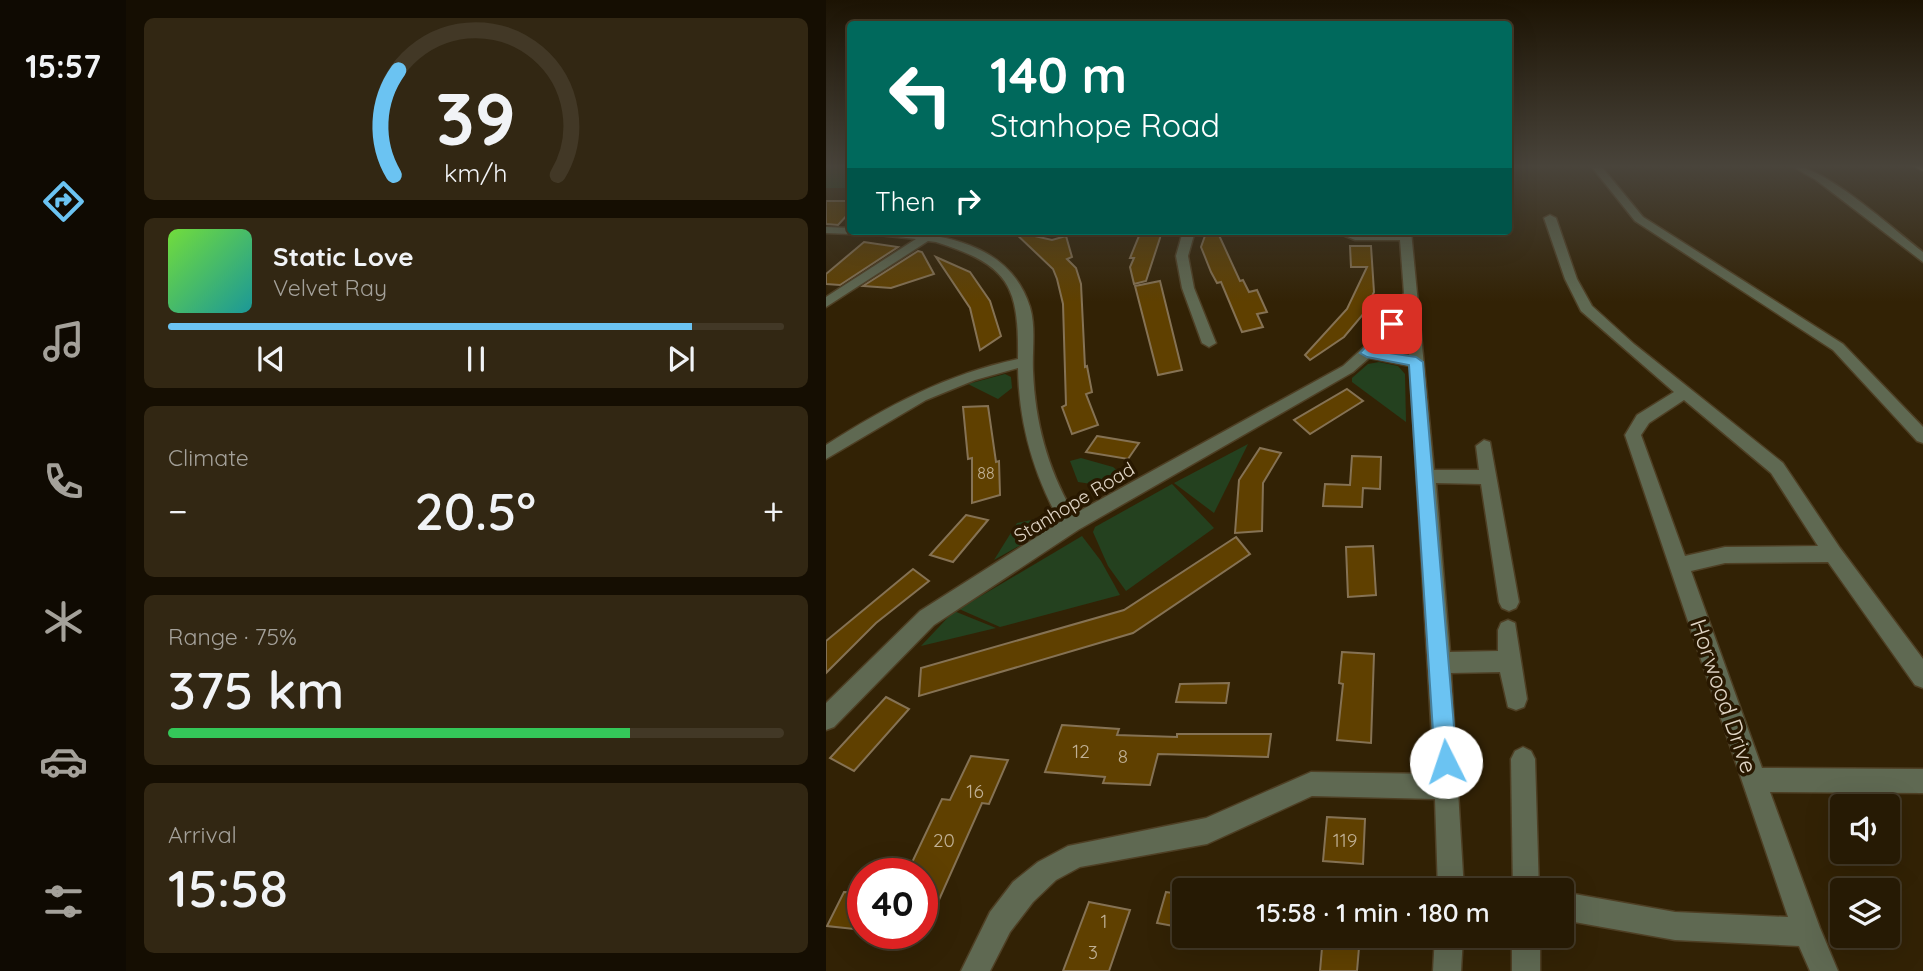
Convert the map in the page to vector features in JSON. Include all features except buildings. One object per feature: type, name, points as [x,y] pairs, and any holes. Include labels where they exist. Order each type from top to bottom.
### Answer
[{"type":"street","points":[[1633,211],[1639,219],[1838,347],[1923,437]]},
{"type":"street","points":[[1863,211],[1923,258]]},
{"type":"street","points":[[1550,218],[1574,287],[1586,307],[1629,347],[1777,468],[1833,554],[1923,677]]},
{"type":"street","points":[[826,230],[847,231]]},
{"type":"street","points":[[916,235],[928,236],[987,258],[1012,283],[1025,311],[1025,362],[1030,421],[1035,444],[1071,524]]},
{"type":"street","points":[[1188,235],[1182,256],[1188,288],[1209,343]]},
{"type":"street","points":[[1352,235],[1372,235]]},
{"type":"street","points":[[1405,235],[1426,477],[1450,878]]},
{"type":"street","points":[[826,303],[928,236]]},
{"type":"street","name":"Stanhope Road","points":[[826,719],[927,618],[1071,524],[1344,372],[1367,353],[1392,324],[1410,294]]},
{"type":"street","points":[[1367,353],[1416,362]]},
{"type":"street","points":[[826,453],[890,412],[936,388],[1025,362]]},
{"type":"street","name":"Horwood Drive","points":[[1686,392],[1643,419],[1633,435],[1807,932],[1824,971]]},
{"type":"street","points":[[1484,446],[1509,602]]},
{"type":"street","points":[[1426,477],[1488,477]]},
{"type":"street","points":[[1679,566],[1724,555],[1833,554]]},
{"type":"street","points":[[1508,630],[1509,661],[1516,699]]},
{"type":"street","points":[[1439,663],[1509,661]]},
{"type":"street","points":[[1523,759],[1525,878]]},
{"type":"street","points":[[1753,780],[1923,781]]},
{"type":"street","points":[[975,971],[1000,922],[1023,892],[1047,871],[1077,855],[1208,831],[1311,784],[1447,787]]},
{"type":"street","points":[[1574,908],[1675,926],[1807,932]]},
{"type":"street","points":[[1447,971],[1448,948]]},
{"type":"street","points":[[1526,948],[1526,971]]},
{"type":"green space","points":[[1379,362],[1398,366],[1405,374],[1406,422],[1352,382],[1352,378],[1368,364]]},
{"type":"green space","points":[[1005,374],[1011,377],[1012,388],[998,399],[968,384]]},
{"type":"green space","points":[[1248,444],[1214,513],[1174,483]]},
{"type":"green space","points":[[1081,458],[1113,467],[1125,477],[1105,486],[1078,482],[1070,461]]},
{"type":"green space","points":[[1172,484],[1214,528],[1126,591],[1108,566],[1093,532],[1095,527]]},
{"type":"green space","points":[[1046,517],[1047,523],[1042,533],[994,560],[1017,523]]},
{"type":"green space","points":[[1082,536],[1101,561],[1120,595],[1000,627],[959,609]]},
{"type":"green space","points":[[954,611],[996,628],[921,646]]},
{"type":"route","points":[[1392,324],[1367,353],[1416,362],[1446,762]]}]
